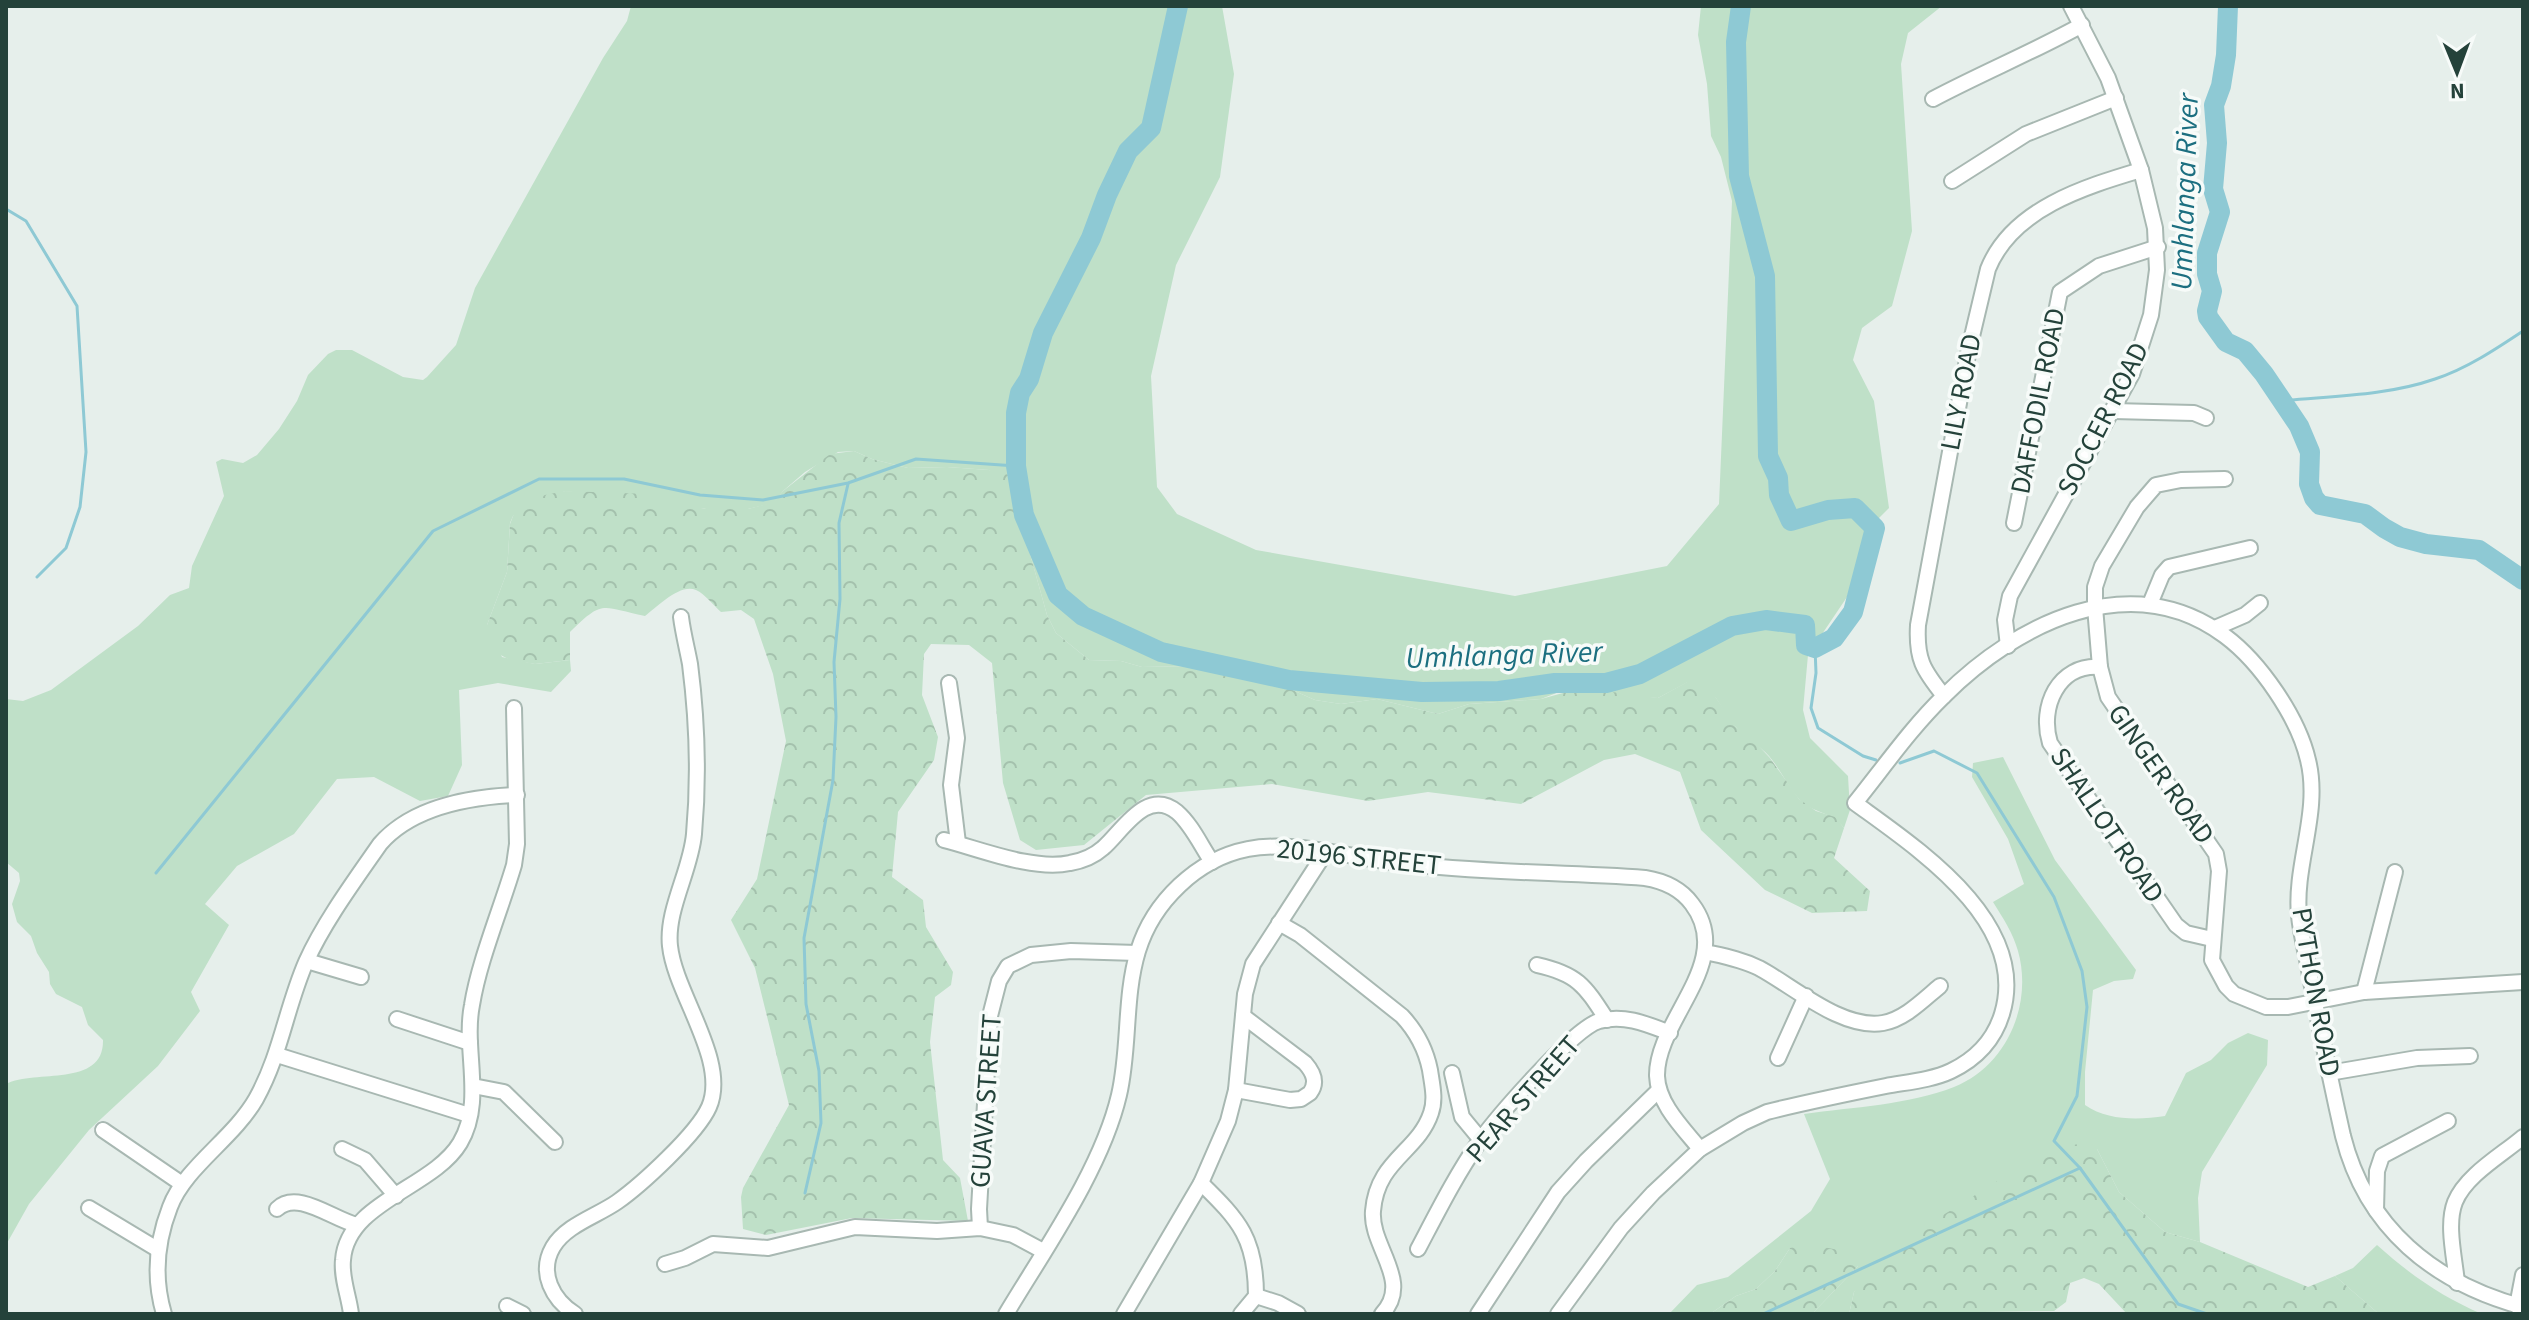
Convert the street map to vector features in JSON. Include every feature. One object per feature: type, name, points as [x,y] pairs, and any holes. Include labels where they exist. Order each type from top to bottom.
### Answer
[{"type":"street","name":"SOCCER ROAD","points":[[2008,646],[2005,620],[2010,596],[2113,411],[2141,351],[2151,315],[2158,247],[2141,170],[2116,98],[2071,6]]},
{"type":"street","points":[[1933,99],[2082,25]]},
{"type":"street","points":[[1952,181],[2026,134],[2116,98]]},
{"type":"street","name":"LILY ROAD","points":[[1944,696],[1918,658],[1918,625],[1969,349],[1988,269],[2010,232],[2036,214],[2101,182],[2141,170]]},
{"type":"street","name":"DAFFODIL ROAD","points":[[2014,523],[2060,292],[2099,266],[2158,247]]},
{"type":"street","points":[[2113,411],[2194,413],[2206,418]]},
{"type":"street","name":"GINGER ROAD","points":[[2225,479],[2168,481],[2151,489],[2102,566],[2095,587],[2100,667],[2112,706],[2216,854],[2219,871],[2212,960],[2218,973],[2226,986],[2243,999],[2266,1007],[2288,1007],[2364,992],[2523,982]]},
{"type":"street","points":[[2150,604],[2162,575],[2169,567],[2250,548]]},
{"type":"street","points":[[2215,628],[2239,619],[2260,603]]},
{"type":"street","name":"PYTHON ROAD","points":[[1700,1149],[1767,1112],[1948,1072],[1984,1049],[1999,1025],[2005,1004],[2007,982],[2004,958],[1996,937],[1982,915],[1953,882],[1905,840],[1855,803],[1944,696],[1979,665],[2057,619],[2095,607],[2150,604],[2184,613],[2215,628],[2244,653],[2270,684],[2293,724],[2308,759],[2312,795],[2299,914],[2329,1073],[2354,1170],[2376,1210],[2408,1248],[2457,1283],[2520,1307]]},
{"type":"street","points":[[575,1314],[557,1300],[549,1283],[549,1259],[554,1245],[636,1187],[700,1122],[713,1096],[711,1065],[670,947],[677,903],[692,852],[695,819],[692,689],[681,617]]},
{"type":"street","name":"SHALLOT ROAD","points":[[2100,667],[2076,670],[2062,680],[2051,696],[2046,721],[2050,743],[2176,925],[2186,933],[2212,939]]},
{"type":"street","points":[[949,683],[957,738],[951,785],[951,842],[1044,865],[1069,863],[1100,851],[1146,807],[1162,806],[1182,817],[1212,862]]},
{"type":"street","points":[[351,1314],[343,1261],[347,1242],[357,1225],[454,1151],[465,1132],[473,1086],[470,1043],[472,1000],[514,865],[517,795],[514,708]]},
{"type":"street","points":[[164,1314],[157,1281],[157,1249],[171,1204],[182,1184],[245,1117],[277,1055],[307,961],[371,856],[396,828],[425,813],[452,804],[517,795]]},
{"type":"street","name":"20196 STREET","points":[[1006,1314],[1097,1157],[1112,1119],[1124,1065],[1137,953],[1150,923],[1170,895],[1212,862],[1236,852],[1262,847],[1435,867],[1656,880],[1684,894],[1697,910],[1704,930],[1705,952]]},
{"type":"street","points":[[1124,1314],[1201,1183],[1228,1121],[1236,1090],[1249,973],[1259,952],[1325,853]]},
{"type":"street","points":[[2364,992],[2395,872]]},
{"type":"street","points":[[1279,923],[1300,935],[1402,1016],[1415,1033],[1429,1066],[1432,1111],[1421,1130],[1386,1170],[1374,1198],[1372,1225],[1391,1268],[1394,1287],[1391,1303],[1382,1314]]},
{"type":"street","name":"GUAVA STREET","points":[[980,1228],[990,1016],[999,981],[1008,966],[1031,955],[1071,951],[1137,953]]},
{"type":"street","points":[[1558,1314],[1621,1228],[1700,1149],[1671,1112],[1659,1090],[1657,1069],[1705,952],[1749,964],[1841,1017],[1865,1023],[1882,1023],[1916,1007],[1940,986]]},
{"type":"street","points":[[307,961],[361,977]]},
{"type":"street","points":[[1537,965],[1558,970],[1580,981],[1607,1020]]},
{"type":"street","points":[[1778,1058],[1806,996]]},
{"type":"street","points":[[1236,1090],[1296,1100],[1310,1093],[1314,1083],[1305,1063],[1243,1016]]},
{"type":"street","points":[[397,1019],[470,1043]]},
{"type":"street","name":"PEAR STREET","points":[[1418,1249],[1481,1140],[1562,1049],[1585,1028],[1607,1020],[1640,1021],[1670,1033]]},
{"type":"street","points":[[277,1055],[469,1115]]},
{"type":"street","points":[[2329,1073],[2417,1058],[2470,1056]]},
{"type":"street","points":[[1452,1073],[1462,1117],[1481,1140]]},
{"type":"street","points":[[473,1086],[504,1092],[555,1142]]},
{"type":"street","points":[[1478,1314],[1558,1192],[1659,1090]]},
{"type":"street","points":[[2376,1210],[2377,1171],[2382,1156],[2448,1121]]},
{"type":"street","points":[[103,1130],[182,1184]]},
{"type":"street","points":[[2457,1283],[2452,1223],[2456,1201],[2469,1183],[2523,1137]]},
{"type":"street","points":[[342,1149],[365,1160],[396,1196]]},
{"type":"street","points":[[1201,1183],[1225,1206],[1248,1240],[1256,1271],[1256,1296],[1241,1314]]},
{"type":"street","points":[[277,1209],[285,1202],[298,1202],[357,1225]]},
{"type":"street","points":[[89,1208],[157,1249]]},
{"type":"street","points":[[665,1264],[713,1244],[768,1248],[855,1227],[937,1231],[980,1228],[1013,1235],[1043,1251]]},
{"type":"street","points":[[2520,1307],[2523,1275]]},
{"type":"street","points":[[1256,1296],[1298,1314]]},
{"type":"street","points":[[507,1306],[523,1314]]},
{"type":"green space","points":[[631,6],[1222,6],[1234,74],[1220,177],[1176,265],[1151,376],[1157,487],[1177,514],[1256,550],[1515,596],[1667,566],[1719,504],[1732,201],[1721,157],[1711,136],[1707,84],[1698,35],[1701,6],[1942,6],[1908,33],[1901,64],[1912,231],[1892,306],[1862,328],[1853,360],[1874,401],[1889,508],[1870,527],[1847,597],[1808,655],[1803,710],[1810,738],[1848,776],[1850,810],[1844,828],[1833,818],[1803,803],[1769,756],[1729,719],[1714,695],[1688,682],[1658,698],[1559,692],[1541,699],[1469,704],[1438,714],[1377,699],[1341,704],[1315,700],[1288,688],[1192,666],[1142,667],[1121,661],[1089,660],[1056,633],[1047,615],[1017,507],[1018,491],[989,470],[908,468],[854,451],[838,452],[805,472],[774,503],[722,511],[565,491],[513,516],[507,572],[487,625],[502,657],[535,664],[570,660],[571,671],[551,692],[498,683],[459,690],[462,765],[448,796],[420,801],[374,777],[337,779],[294,834],[237,866],[205,904],[229,925],[191,992],[200,1011],[158,1066],[89,1130],[29,1204],[6,1245],[6,1084],[81,1071],[92,1065],[100,1055],[103,1040],[88,1025],[82,1007],[56,994],[31,936],[17,922],[12,904],[20,881],[19,873],[6,862],[6,699],[23,701],[51,690],[138,626],[170,595],[189,588],[192,566],[224,496],[216,462],[222,459],[243,463],[257,455],[297,401],[308,375],[328,354],[336,350],[352,350],[403,377],[423,380],[456,345],[475,288],[603,58],[627,21]]},
{"type":"green space","points":[[854,451],[908,468],[947,467],[1009,475],[1018,491],[1017,507],[1047,615],[1056,633],[1089,660],[1121,661],[1142,667],[1192,666],[1288,688],[1315,700],[1341,704],[1377,699],[1438,714],[1469,704],[1541,699],[1581,688],[1658,698],[1689,681],[1696,681],[1710,689],[1736,727],[1770,758],[1799,799],[1816,811],[1835,817],[1844,828],[1834,858],[1870,891],[1867,911],[1812,913],[1765,890],[1701,830],[1680,772],[1635,754],[1604,760],[1521,804],[1428,792],[1368,801],[1272,784],[1146,795],[1084,845],[1036,850],[1020,840],[1003,783],[992,663],[969,645],[931,644],[924,654],[922,695],[938,737],[934,760],[898,812],[892,877],[923,900],[926,927],[953,972],[951,985],[935,997],[930,1042],[943,1160],[960,1178],[968,1221],[852,1218],[766,1235],[743,1229],[743,1188],[789,1105],[755,968],[731,920],[757,879],[786,741],[773,674],[754,619],[741,610],[721,612],[696,590],[683,590],[645,616],[610,608],[597,610],[570,632],[570,660],[535,664],[510,660],[495,652],[487,639],[487,625],[507,572],[513,516],[545,495],[565,491],[648,494],[705,509],[748,509],[774,502],[783,491],[830,454]]},
{"type":"green space","points":[[2003,757],[2055,860],[2136,970],[2133,979],[2114,981],[2093,990],[2085,1105],[2104,1114],[2124,1118],[2165,1116],[2186,1073],[2211,1060],[2228,1043],[2248,1033],[2268,1040],[2267,1065],[2202,1172],[2198,1198],[2200,1242],[2165,1232],[2119,1192],[2097,1149],[1854,1292],[1849,1314],[1812,1314],[1858,1266],[1790,1248],[1775,1271],[1756,1289],[1736,1296],[1710,1314],[1669,1314],[1697,1285],[1728,1277],[1811,1211],[1830,1179],[1804,1114],[1899,1102],[1954,1087],[1988,1064],[2012,1031],[2022,992],[2022,971],[2013,938],[1993,902],[2024,884],[2008,839],[1972,777],[1973,763]]},
{"type":"green space","points":[[2077,1144],[2097,1149],[2119,1192],[2165,1232],[2200,1242],[2308,1287],[2335,1276],[2379,1314],[2127,1314],[2099,1284],[2084,1278],[2070,1283],[2066,1302],[2054,1311],[1849,1314],[1854,1292],[1932,1222],[2028,1162]]},
{"type":"green space","points":[[1806,1245],[1843,1252],[1858,1266],[1812,1314],[1710,1314],[1736,1296],[1756,1289],[1775,1271],[1790,1248]]},
{"type":"green space","points":[[2377,1245],[2426,1284],[2482,1314],[2379,1314],[2335,1276],[2353,1268]]},
{"type":"waterway","name":"Umhlanga River","points":[[1178,6],[1151,128],[1128,151],[1091,238],[1043,333],[1029,379],[1020,393],[1016,413],[1016,466],[1024,515],[1058,595],[1083,616],[1161,652],[1289,680],[1422,692],[1499,691],[1555,683],[1606,683],[1640,674],[1732,626],[1766,620],[1805,625],[1806,645],[1815,648],[1834,638],[1853,612],[1875,528],[1855,508],[1828,510],[1791,521],[1779,495],[1778,478],[1768,456],[1765,276],[1739,176],[1736,42],[1741,6]]},
{"type":"waterway","name":"Umhlanga River","points":[[2228,6],[2226,55],[2214,105],[2217,143],[2213,189],[2220,212],[2207,253],[2207,274],[2212,291],[2208,317],[2226,342],[2245,351],[2299,426],[2310,452],[2309,484],[2320,505],[2365,514],[2400,537],[2426,544],[2479,550],[2523,580]]},
{"type":"waterway","points":[[6,209],[26,221],[77,306],[86,452],[80,507],[66,548],[37,577]]},
{"type":"waterway","points":[[2281,401],[2416,385],[2469,364],[2523,331]]},
{"type":"waterway","points":[[156,873],[433,531],[539,479],[624,479],[700,495],[763,500],[848,483],[916,459],[1016,466]]},
{"type":"waterway","points":[[805,1193],[821,1123],[819,1071],[806,1004],[804,938],[833,780],[836,717],[834,662],[840,599],[839,523],[848,484]]},
{"type":"waterway","points":[[1815,648],[1816,673],[1811,708],[1818,728],[1863,756],[1876,760]]},
{"type":"waterway","points":[[1900,763],[1934,751],[1977,773],[2054,897],[2082,971],[2087,1007],[2077,1096],[2054,1141],[2080,1168],[2178,1304],[2207,1314]]},
{"type":"waterway","points":[[1763,1314],[2080,1168]]}]
